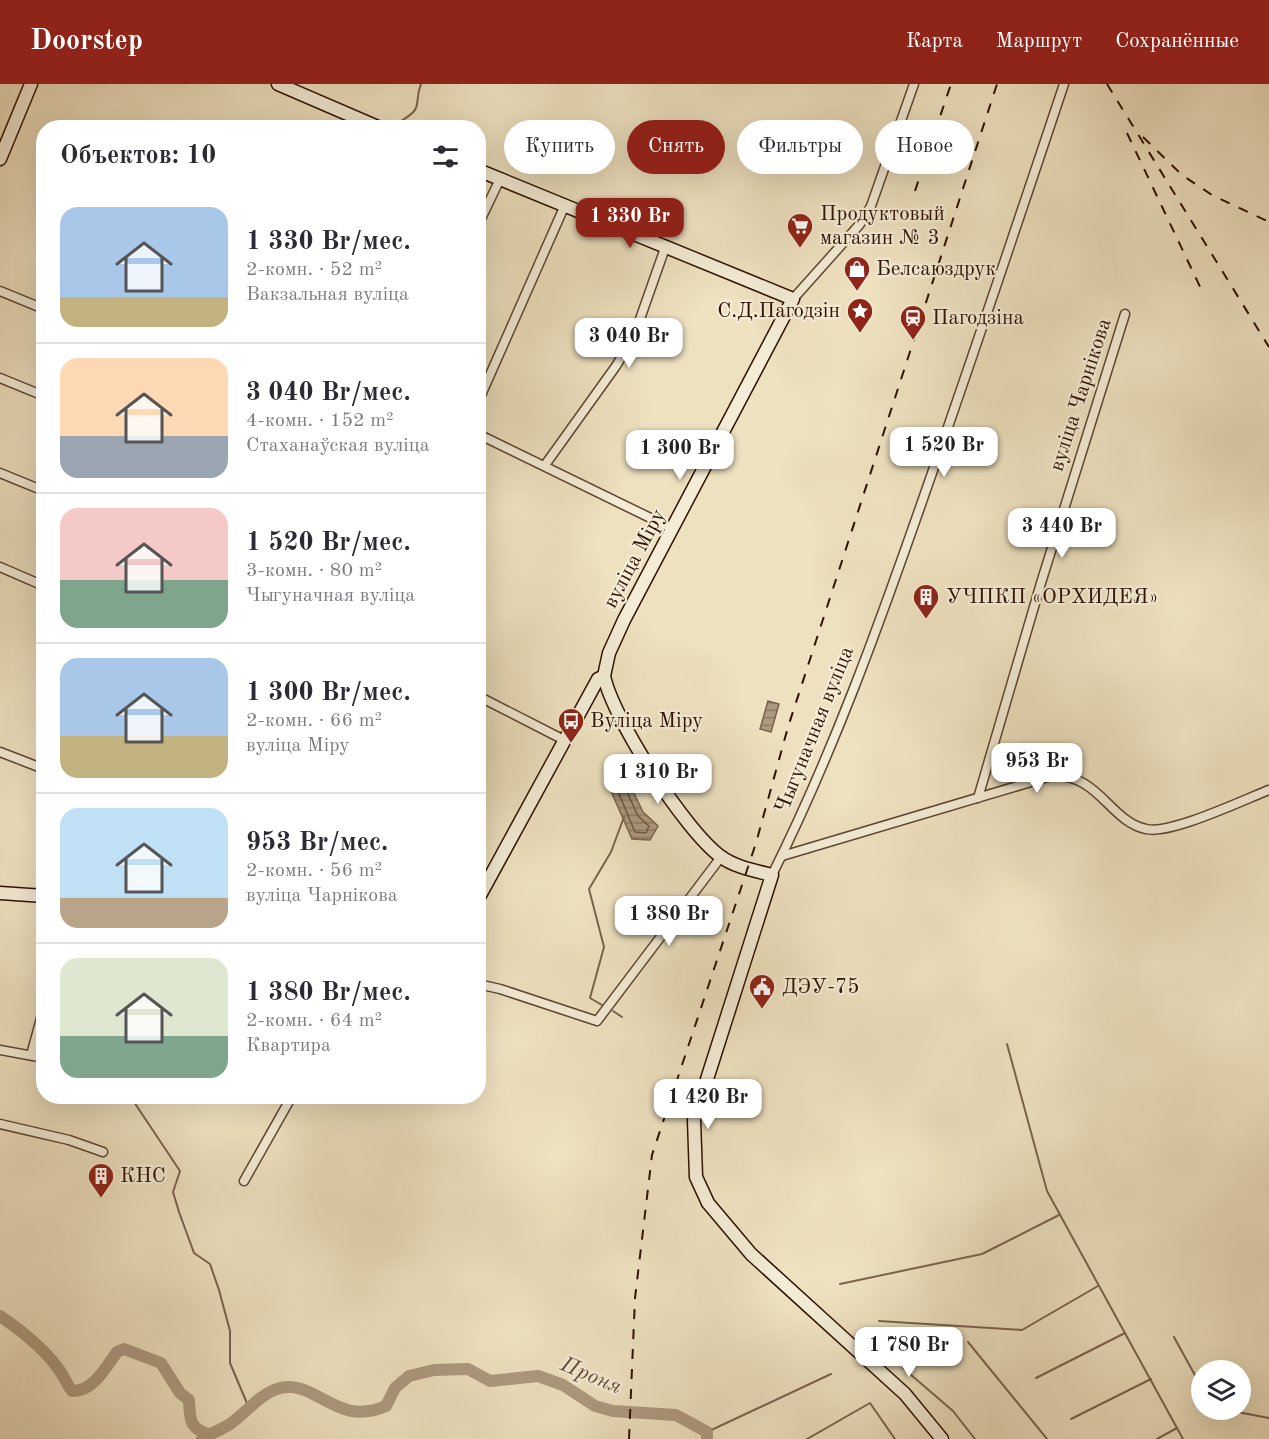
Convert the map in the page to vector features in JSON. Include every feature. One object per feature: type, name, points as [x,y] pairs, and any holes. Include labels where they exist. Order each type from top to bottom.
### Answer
[{"type":"street","points":[[0,159],[31,84]]},
{"type":"street","points":[[278,84],[361,120]]},
{"type":"street","name":"вуліца Міру","points":[[486,884],[598,679],[604,676],[609,653],[793,299],[860,224],[871,206],[914,84]]},
{"type":"street","name":"Чыгуначная вуліца","points":[[942,1439],[905,1394],[751,1254],[708,1203],[696,1177],[694,1120],[772,875],[832,743],[894,581],[980,337],[1064,84]]},
{"type":"street","points":[[486,173],[793,299]]},
{"type":"street","points":[[486,208],[500,179]]},
{"type":"street","points":[[486,384],[565,205]]},
{"type":"street","points":[[545,465],[616,366],[634,336],[665,248]]},
{"type":"street","points":[[0,291],[36,306]]},
{"type":"street","name":"вуліца Чарнікова","points":[[978,798],[1125,314]]},
{"type":"street","points":[[0,378],[36,393]]},
{"type":"street","points":[[486,438],[673,529]]},
{"type":"street","points":[[0,473],[36,488]]},
{"type":"street","points":[[0,567],[36,583]]},
{"type":"street","points":[[604,676],[612,704],[648,765],[701,838],[721,857],[772,875]]},
{"type":"street","points":[[486,700],[564,740]]},
{"type":"street","points":[[0,752],[36,766]]},
{"type":"street","points":[[782,856],[1052,776],[1063,775],[1088,785],[1133,824],[1146,830],[1159,830],[1269,790]]},
{"type":"street","points":[[486,985],[500,988],[597,1021],[721,857]]},
{"type":"street","points":[[0,893],[36,895]]},
{"type":"street","points":[[31,1055],[36,1037]]},
{"type":"street","points":[[0,1050],[36,1056]]},
{"type":"street","points":[[244,1181],[287,1104]]},
{"type":"street","points":[[0,1124],[69,1140],[103,1152]]},
{"type":"water","points":[[768,701],[779,704],[771,732],[760,729]]},
{"type":"water","points":[[621,766],[643,812],[658,826],[650,840],[632,839],[607,782],[611,767]]},
{"type":"waterway","points":[[402,120],[416,108],[421,84]]},
{"type":"waterway","points":[[602,1005],[590,998],[604,947],[589,889],[611,852],[624,817]]},
{"type":"waterway","points":[[613,1011],[622,1017]]},
{"type":"waterway","points":[[1007,1044],[1047,1191],[1183,1439]]},
{"type":"waterway","points":[[135,1104],[180,1171],[173,1192],[194,1253],[210,1264],[230,1331],[230,1363],[249,1408]]},
{"type":"waterway","points":[[840,1284],[982,1254],[1059,1215]]},
{"type":"waterway","points":[[879,1321],[1022,1330],[1098,1286]]},
{"type":"waterway","points":[[0,1316],[45,1353],[72,1391],[80,1390],[93,1383],[117,1352],[124,1349],[161,1363],[180,1393],[189,1400],[190,1418],[194,1426],[209,1434]]},
{"type":"waterway","points":[[1036,1378],[1125,1333]]},
{"type":"waterway","points":[[1174,1337],[1191,1368]]},
{"type":"waterway","points":[[968,1342],[1047,1439]]},
{"type":"waterway","points":[[903,1368],[953,1411],[975,1439]]},
{"type":"waterway","name":"Проня","points":[[202,1439],[236,1420],[262,1397],[274,1390],[288,1387],[301,1389],[338,1407],[352,1411],[368,1411],[386,1406],[395,1388],[409,1376],[434,1370],[468,1369],[490,1381],[538,1376],[563,1385],[595,1406],[613,1411],[676,1415],[707,1432],[707,1439]]},
{"type":"waterway","points":[[707,1432],[831,1374]]},
{"type":"waterway","points":[[1071,1419],[1151,1379]]},
{"type":"waterway","points":[[807,1439],[870,1403],[895,1439]]},
{"type":"waterway","points":[[1251,1415],[1269,1418]]},
{"type":"waterway","points":[[1157,1439],[1177,1428]]},
{"type":"railway","points":[[915,191],[951,84]]},
{"type":"railway","points":[[629,1439],[635,1298],[652,1155],[756,843],[788,727],[997,84]]},
{"type":"railway","points":[[1107,84],[1269,347]]},
{"type":"railway","points":[[1127,133],[1203,293]]},
{"type":"railway","points":[[1143,137],[1182,175],[1212,195],[1269,222]]},
{"type":"place","name":"Продуктовый магазин № 3","points":[[800,249]]},
{"type":"place","name":"Белсаюздрук","points":[[857,292]]},
{"type":"place","name":"С.Д.Пагодзін","points":[[860,334]]},
{"type":"place","name":"Пагодзіна","points":[[913,341]]},
{"type":"place","name":"УЧПКП «ОРХИДЕЯ»","points":[[926,620]]},
{"type":"place","name":"Вуліца Міру","points":[[571,744]]},
{"type":"place","name":"ДЭУ-75","points":[[762,1010]]},
{"type":"place","name":"КНС","points":[[101,1199]]}]
